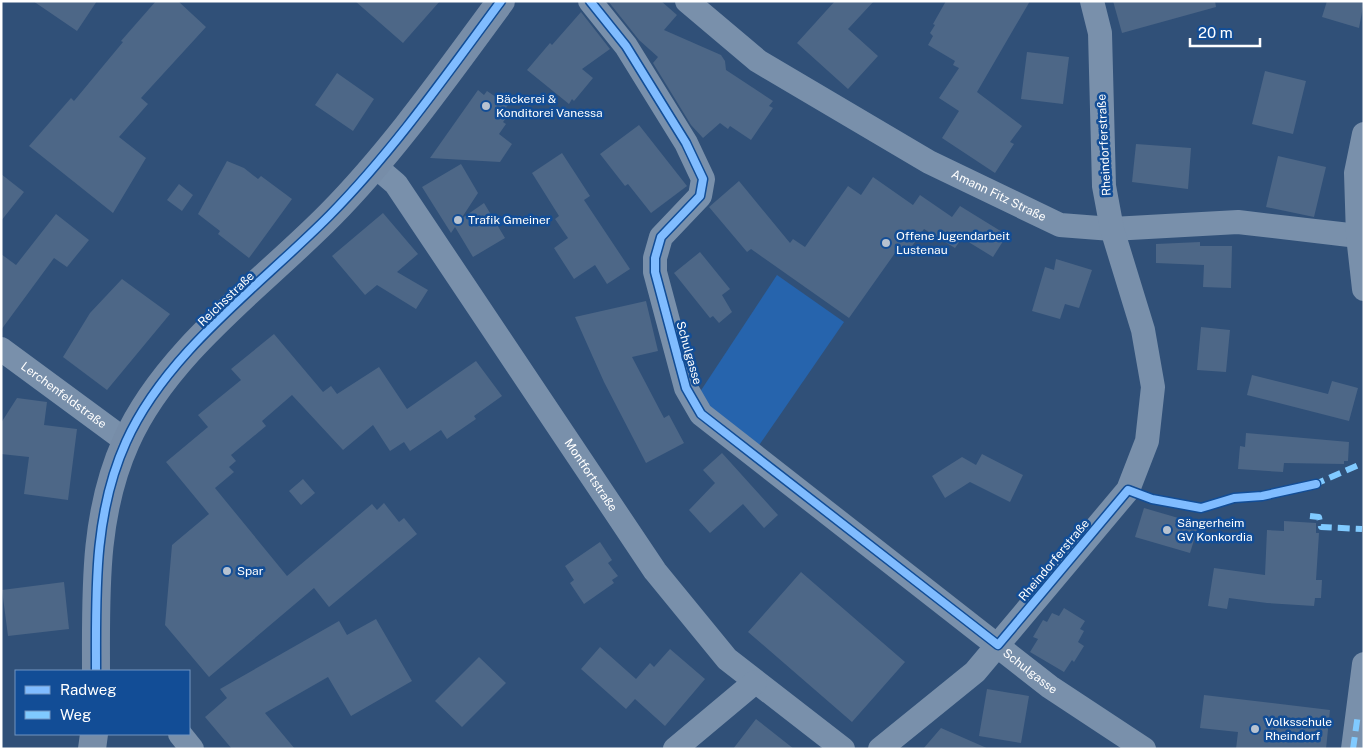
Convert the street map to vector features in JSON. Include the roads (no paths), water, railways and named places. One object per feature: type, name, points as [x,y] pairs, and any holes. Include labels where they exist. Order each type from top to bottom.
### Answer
[{"type":"main road","name":"Reichsstraße","points":[[96,670],[98,555],[109,490],[126,441],[151,399],[182,356],[331,214],[375,166],[501,1]]},
{"type":"main road","points":[[92,749],[94,735]]},
{"type":"street","name":"Schulgasse","points":[[590,1],[626,46],[686,142],[703,179],[700,196],[661,237],[655,258],[655,272],[684,379],[701,414],[1050,687],[1144,749]]},
{"type":"street","name":"Amann Fitz Straße","points":[[687,1],[758,61],[929,162],[1060,225],[1112,229],[1238,222],[1358,236]]},
{"type":"street","name":"Rheindorferstraße","points":[[880,749],[975,672],[1128,490],[1147,441],[1153,388],[1143,330],[1112,229],[1104,186],[1100,33],[1092,1]]},
{"type":"street","points":[[1364,134],[1356,173],[1358,236],[1364,289]]},
{"type":"street","name":"Montfortstraße","points":[[375,166],[396,184],[655,571],[727,659],[843,749]]},
{"type":"street","name":"Lerchenfeldstraße","points":[[1,349],[126,441]]},
{"type":"street","points":[[1353,749],[1364,664]]},
{"type":"street","points":[[675,749],[755,682]]},
{"type":"street","points":[[181,735],[192,749]]},
{"type":"place","name":"Bäckerei & Konditorei Vanessa","points":[[486,106]]},
{"type":"place","name":"Trafik Gmeiner","points":[[458,220]]},
{"type":"place","name":"Offene Jugendarbeit Lustenau","points":[[886,243]]},
{"type":"place","name":"Sängerheim GV Konkordia","points":[[1167,530]]},
{"type":"place","name":"Spar","points":[[227,571]]},
{"type":"place","name":"Volksschule Rheindorf","points":[[1255,729]]}]
